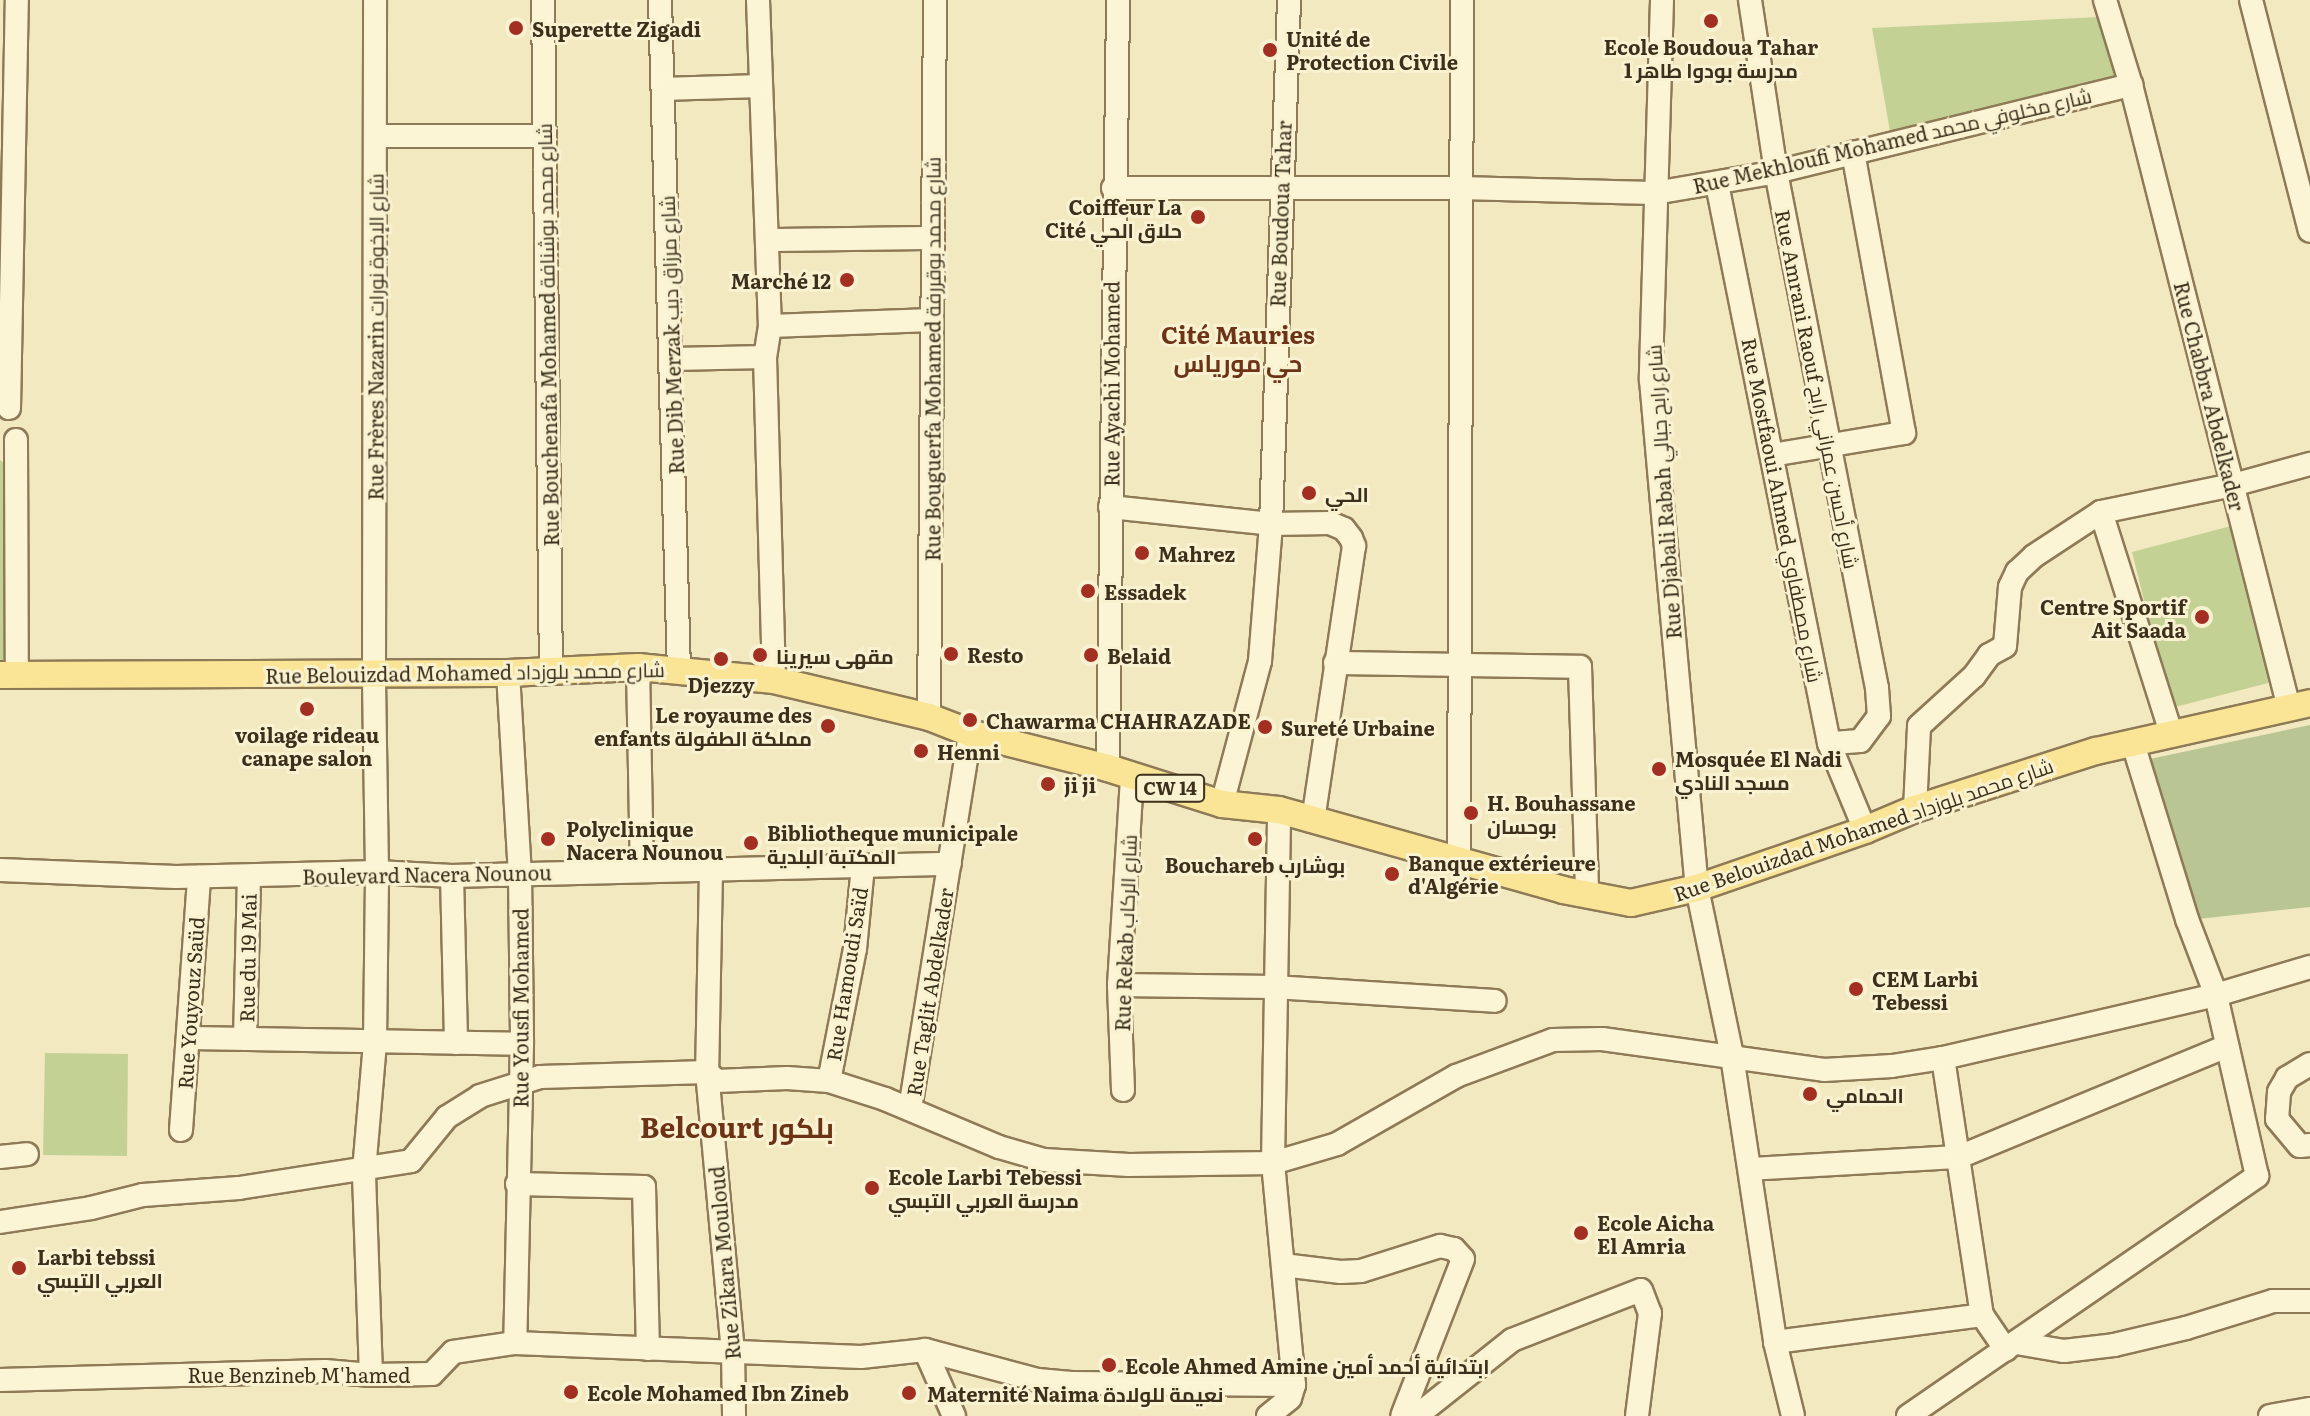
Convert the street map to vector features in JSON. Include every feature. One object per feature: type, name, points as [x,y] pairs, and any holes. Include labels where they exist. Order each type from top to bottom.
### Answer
[{"type":"main road","name":"Rue Belouizdad Mohamed شارع محمد بلوزداد","points":[[8,675],[508,673],[638,667],[774,680],[929,717],[970,733],[1120,772],[1222,804],[1279,810],[1459,862],[1631,903],[1697,888],[1865,830],[1915,809],[2096,751],[2299,706]]},
{"type":"street","points":[[9,408],[17,0]]},
{"type":"street","name":"Rue Frères Nazarin شارع الإخوة نورات","points":[[371,1375],[364,1171],[375,1042],[377,872],[374,674],[375,0]]},
{"type":"street","name":"Rue Bouchenafa Mohamed شارع محمد بوشنافة","points":[[543,0],[551,670]]},
{"type":"street","name":"Rue Dib Merzak شارع مرزاق ديب","points":[[660,0],[673,359],[679,671]]},
{"type":"street","points":[[758,0],[759,86],[768,240],[770,326],[765,357],[774,680]]},
{"type":"street","name":"Rue Bouguerfa Mohamed شارع محمد بوقررفة","points":[[929,717],[935,0]]},
{"type":"street","name":"Rue Ayachi Mohamed","points":[[1118,0],[1110,507],[1120,772]]},
{"type":"street","name":"Rue Boudoua Tahar","points":[[1222,804],[1260,661],[1271,524],[1280,189],[1289,0]]},
{"type":"street","points":[[1459,862],[1462,0]]},
{"type":"street","name":"Rue Djabali Rabah شارع رابح جبالي","points":[[1662,0],[1651,380],[1697,888],[1732,1056],[1775,1342],[1793,1416]]},
{"type":"street","name":"Rue Amrani Raouf شارع أحسن عمراني رابح","points":[[1750,0],[1776,172],[1877,688],[1879,716],[1860,741],[1829,743]]},
{"type":"street","name":"Rue Chabbra Abdelkader","points":[[2105,0],[2131,85],[2233,485],[2299,706]]},
{"type":"street","points":[[2251,0],[2310,231]]},
{"type":"street","name":"Rue Mekhloufi Mohamed شارع مخلوفي محمد","points":[[1113,188],[1460,188],[1655,193],[1776,172],[2131,85]]},
{"type":"street","points":[[664,89],[759,86]]},
{"type":"street","points":[[376,136],[545,136]]},
{"type":"street","points":[[1772,455],[1904,433],[1853,153]]},
{"type":"street","name":"Rue Mostfaoui Ahmed شارع مصطفاوي","points":[[1717,184],[1829,743],[1865,830]]},
{"type":"street","points":[[768,240],[933,238]]},
{"type":"street","points":[[770,326],[932,320]]},
{"type":"street","points":[[673,359],[765,357]]},
{"type":"street","points":[[8,675],[16,440]]},
{"type":"street","points":[[1915,809],[1919,726],[1974,676],[1989,655],[2005,646],[2010,587],[2017,572],[2034,556],[2101,512],[2233,485],[2310,464]]},
{"type":"street","points":[[1110,507],[1271,524],[1330,523],[1344,529],[1351,538],[1354,546],[1313,821]]},
{"type":"street","points":[[2101,512],[2171,733]]},
{"type":"street","points":[[1335,663],[1461,667],[1576,665],[1583,670],[1587,894]]},
{"type":"street","points":[[638,667],[642,870]]},
{"type":"street","name":"Rue Yousfi Mohamed","points":[[508,673],[520,873],[522,1044],[515,1343]]},
{"type":"street","name":"Rue Taglit Abdelkader","points":[[910,1109],[970,733]]},
{"type":"street","points":[[1908,1416],[2257,1176],[2216,995],[2187,919],[2133,743]]},
{"type":"street","name":"Rue Rekab شارع الركاب","points":[[1120,772],[1119,985],[1123,1090]]},
{"type":"street","points":[[1268,1416],[1290,1398],[1294,1385],[1273,1163],[1279,810]]},
{"type":"street","name":"Boulevard Nacera Nounou","points":[[0,870],[199,877],[377,872],[452,876],[950,864]]},
{"type":"street","name":"Rue Hamoudi Saïd","points":[[829,1081],[855,949],[863,866]]},
{"type":"street","name":"Rue Zikara Mouloud","points":[[711,870],[707,1072],[733,1350],[734,1416]]},
{"type":"street","name":"Rue du 19 Mai","points":[[245,1039],[249,876]]},
{"type":"street","points":[[452,876],[456,1043]]},
{"type":"street","name":"Rue Youyouz Saüd","points":[[181,1130],[199,877]]},
{"type":"street","points":[[0,1222],[91,1208],[143,1195],[239,1188],[364,1171],[411,1161],[447,1117],[480,1096],[540,1077],[707,1072],[717,1081],[787,1078],[829,1081],[910,1109],[999,1147],[1044,1160],[1129,1165],[1273,1163],[1337,1144],[1456,1076],[1510,1053],[1553,1040],[1602,1039],[1824,1070],[1892,1066],[1943,1058],[2216,995],[2310,967]]},
{"type":"street","points":[[1119,985],[1274,987],[1495,1001]]},
{"type":"street","points":[[188,1038],[522,1044]]},
{"type":"street","points":[[1750,1169],[1959,1157],[2227,1046]]},
{"type":"street","points":[[1943,1058],[1982,1315],[2011,1346],[2064,1351],[2114,1345],[2186,1328],[2273,1301],[2310,1301]]},
{"type":"street","points":[[2310,1064],[2287,1078],[2279,1092],[2277,1119],[2300,1146],[2310,1145]]},
{"type":"street","points":[[0,1157],[27,1154]]},
{"type":"street","points":[[517,1184],[644,1187],[648,1349]]},
{"type":"street","points":[[1283,1265],[1341,1272],[1361,1271],[1440,1246],[1454,1249],[1463,1259],[1404,1414]]},
{"type":"street","points":[[1404,1414],[1424,1410],[1512,1340],[1641,1290],[1650,1313],[1637,1416]]},
{"type":"street","points":[[1775,1342],[1982,1315]]},
{"type":"street","name":"Rue Benzineb M'hamed","points":[[0,1380],[325,1371],[371,1375],[432,1374],[453,1352],[515,1343],[861,1357],[925,1350]]},
{"type":"street","points":[[925,1350],[1038,1380],[1294,1385]]},
{"type":"street","points":[[925,1350],[954,1416]]},
{"type":"street","points":[[2270,1416],[2310,1409]]},
{"type":"green space","points":[[2099,17],[2117,78],[1891,137],[1872,28]]},
{"type":"green space","points":[[0,460],[5,464],[7,653],[3,661],[0,661]]},
{"type":"green space","name":"Centre Sportif Ait Saada","points":[[2231,526],[2272,682],[2171,708],[2132,552]]},
{"type":"green space","points":[[2310,725],[2310,907],[2198,919],[2145,760]]},
{"type":"green space","points":[[45,1053],[128,1054],[127,1156],[43,1155]]},
{"type":"place","name":"Ecole Boudoua Tahar 1 مدرسة بودوا طاهر","points":[[1711,21]]},
{"type":"place","name":"Superette Zigadi","points":[[516,28]]},
{"type":"place","name":"Unité de Protection Civile","points":[[1270,50]]},
{"type":"place","name":"Coiffeur La Cité حلاق الحي","points":[[1198,217]]},
{"type":"place","name":"Marché 12","points":[[847,280]]},
{"type":"place","name":"الحي","points":[[1309,493]]},
{"type":"place","name":"Mahrez","points":[[1142,553]]},
{"type":"place","name":"Essadek","points":[[1088,591]]},
{"type":"place","name":"Centre Sportif Ait Saada","points":[[2202,617]]},
{"type":"place","name":"Resto","points":[[951,654]]},
{"type":"place","name":"مقهى سيرينا","points":[[760,655]]},
{"type":"place","name":"Belaid","points":[[1091,655]]},
{"type":"place","name":"Djezzy","points":[[721,659]]},
{"type":"place","name":"voilage rideau canape salon","points":[[307,709]]},
{"type":"place","name":"Chawarma CHAHRAZADE","points":[[970,720]]},
{"type":"place","name":"Le royaume des enfants مملكة الطفولة","points":[[828,726]]},
{"type":"place","name":"Sureté Urbaine","points":[[1265,727]]},
{"type":"place","name":"Henni","points":[[921,751]]},
{"type":"place","name":"Mosquée El Nadi مسجد النادي","points":[[1659,769]]},
{"type":"place","name":"ji ji","points":[[1048,784]]},
{"type":"place","name":"H. Bouhassane بوحسان","points":[[1471,813]]},
{"type":"place","name":"Polyclinique Nacera Nounou","points":[[548,839]]},
{"type":"place","name":"Bouchareb بوشارب","points":[[1255,839]]},
{"type":"place","name":"Bibliotheque municipale المكتبة البلدية","points":[[751,843]]},
{"type":"place","name":"Banque extérieure d'Algérie","points":[[1392,874]]},
{"type":"place","name":"CEM Larbi Tebessi","points":[[1856,989]]},
{"type":"place","name":"الحمامي","points":[[1810,1094]]},
{"type":"place","name":"Ecole Larbi Tebessi مدرسة العربي التبسي","points":[[872,1188]]},
{"type":"place","name":"Ecole Aicha El Amria","points":[[1581,1233]]},
{"type":"place","name":"Larbi tebssi العربي التبسي","points":[[19,1268]]},
{"type":"place","name":"Ecole Ahmed Amine ابتدائية أحمد أمين","points":[[1109,1365]]},
{"type":"place","name":"Ecole Mohamed Ibn Zineb","points":[[571,1392]]},
{"type":"place","name":"Maternité Naima نعيمة للولادة","points":[[909,1393]]},
{"type":"district","name":"Cité Mauries حي مورياس","points":[[1238,348]]},
{"type":"district","name":"Belcourt بلكور","points":[[737,1126]]}]
